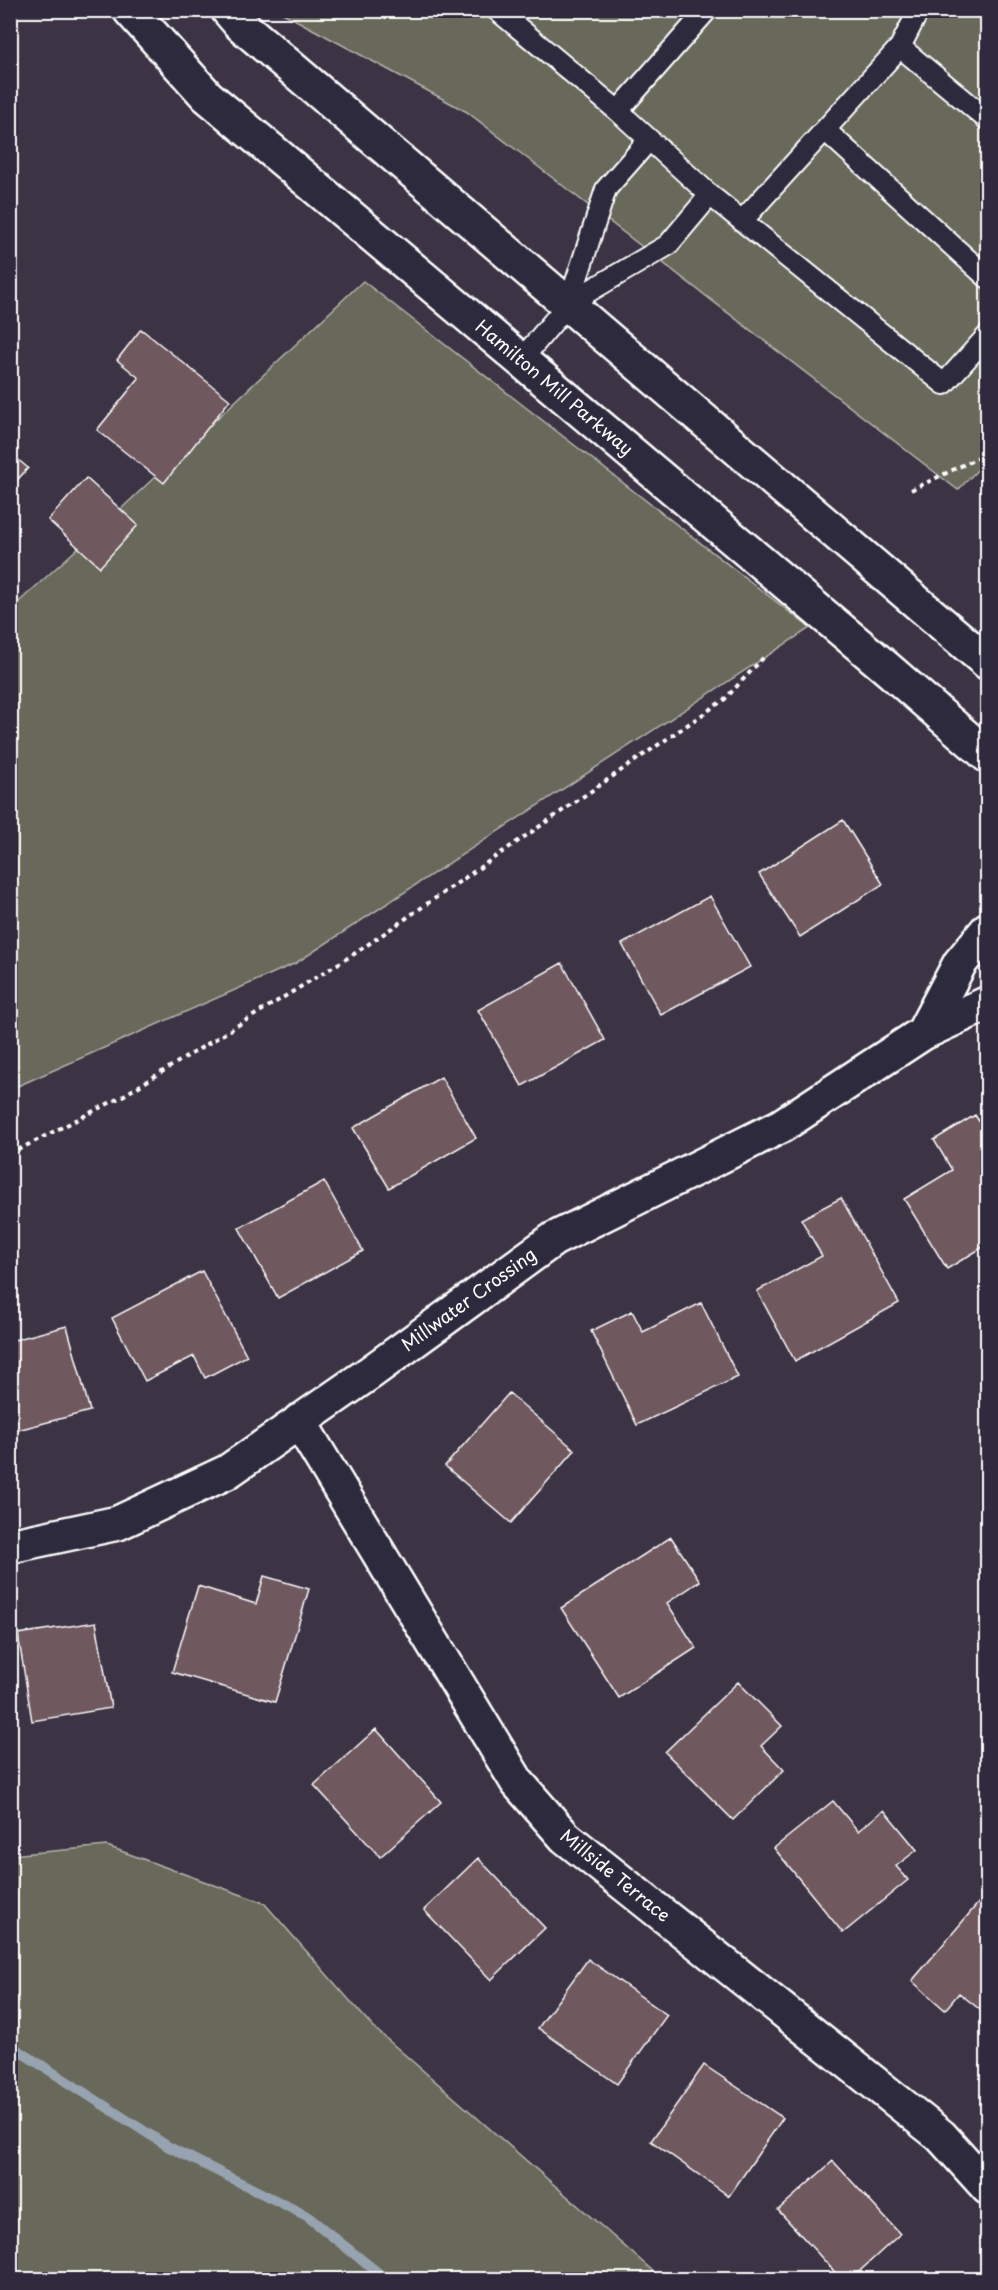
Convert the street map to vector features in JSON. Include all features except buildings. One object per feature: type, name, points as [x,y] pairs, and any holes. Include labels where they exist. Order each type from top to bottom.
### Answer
[{"type":"street","name":"Hamilton Mill Parkway","points":[[130,10],[207,96],[890,670],[987,756]]},
{"type":"street","points":[[228,10],[240,24],[569,303],[987,663]]},
{"type":"street","name":"Millwater Crossing","points":[[923,1033],[960,963],[987,929]]},
{"type":"street","name":"Millwater Crossing","points":[[10,1546],[118,1523],[227,1472],[554,1239],[781,1126],[923,1033],[987,1004]]},
{"type":"street","name":"Millside Terrace","points":[[299,1420],[517,1782],[565,1837],[941,2136],[987,2188]]},
{"type":"lane","points":[[497,10],[618,111],[710,195],[944,384],[987,335]]},
{"type":"lane","points":[[618,111],[707,10]]},
{"type":"lane","points":[[742,221],[900,47],[919,10]]},
{"type":"lane","points":[[900,47],[987,120]]},
{"type":"lane","points":[[825,130],[987,278]]},
{"type":"lane","points":[[569,303],[606,189],[649,140]]},
{"type":"lane","points":[[521,360],[569,303],[668,245],[710,195]]},
{"type":"path","points":[[911,490],[987,453]]},
{"type":"path","points":[[10,1154],[121,1097],[354,954],[724,699],[764,657]]},
{"type":"green space","points":[[279,11],[987,11],[987,460],[958,490],[467,112]]},
{"type":"green space","points":[[363,281],[810,628],[296,963],[11,1089],[11,609]]},
{"type":"green space","points":[[107,1846],[264,1903],[373,2027],[662,2279],[11,2279],[11,1855]]},
{"type":"waterway","points":[[10,2045],[169,2147],[307,2216],[387,2280]]}]
